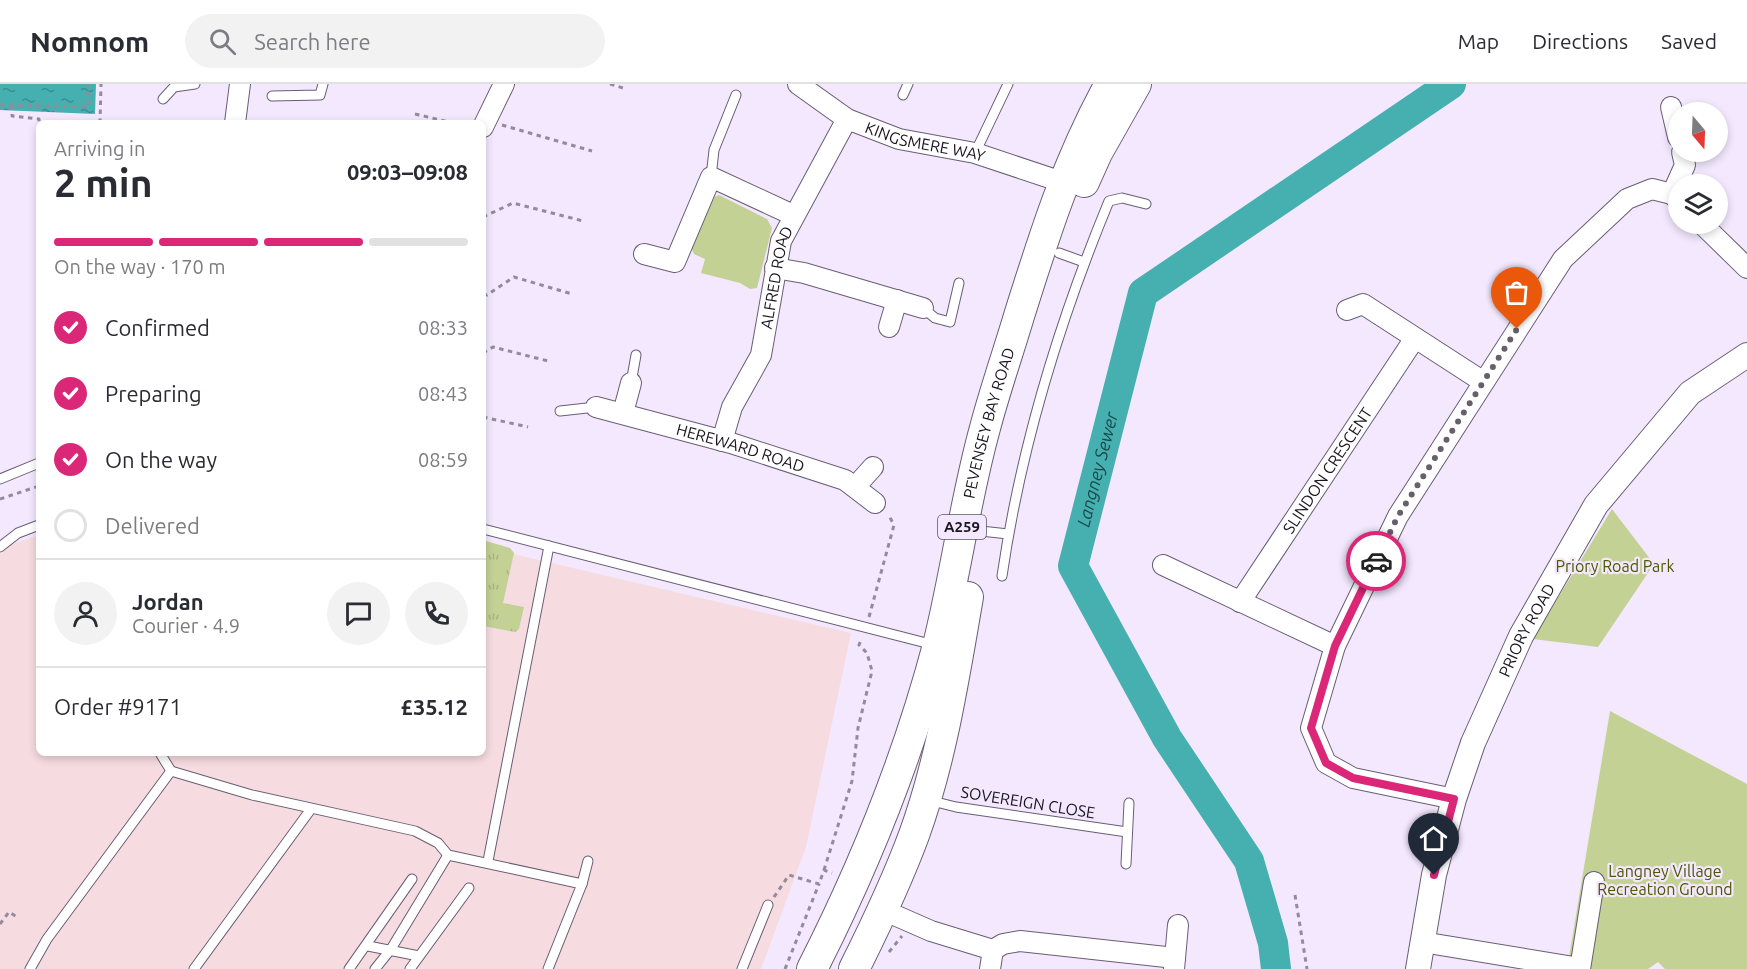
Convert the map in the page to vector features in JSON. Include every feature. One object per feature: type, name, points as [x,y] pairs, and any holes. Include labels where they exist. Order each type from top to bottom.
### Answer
[{"type":"main road","name":"PEVENSEY BAY ROAD","points":[[812,969],[855,883],[883,817],[937,646],[984,429],[1062,182],[1084,131],[1110,84]]},
{"type":"main road","name":"PEVENSEY BAY ROAD","points":[[854,969],[883,910],[925,799],[995,532],[996,459],[1015,390],[1071,258],[1073,207],[1097,153],[1136,84]]},
{"type":"street","points":[[236,120],[240,84]]},
{"type":"street","points":[[486,122],[504,84]]},
{"type":"street","name":"KINGSMERE WAY","points":[[798,84],[847,119],[899,139],[975,153],[1062,182]]},
{"type":"street","name":"ALFRED ROAD","points":[[722,441],[732,407],[761,355],[781,241],[847,119]]},
{"type":"street","points":[[644,254],[675,262],[711,177],[794,214]]},
{"type":"street","points":[[1454,799],[1353,778],[1326,763],[1311,728],[1335,646],[1398,516],[1482,381],[1563,259],[1627,198],[1652,189],[1668,195]]},
{"type":"street","points":[[1712,234],[1747,268]]},
{"type":"street","points":[[775,268],[804,273],[923,308]]},
{"type":"street","points":[[889,327],[897,300]]},
{"type":"street","points":[[1347,310],[1364,303],[1482,381]]},
{"type":"street","name":"SLINDON CRESCENT","points":[[1240,602],[1415,338]]},
{"type":"street","name":"PRIORY ROAD","points":[[1418,969],[1434,875],[1454,799],[1473,743],[1521,636],[1596,505],[1690,393],[1747,355]]},
{"type":"street","points":[[623,413],[631,383]]},
{"type":"street","name":"HEREWARD ROAD","points":[[596,407],[722,441],[845,480],[875,503]]},
{"type":"street","points":[[855,487],[873,468]]},
{"type":"street","points":[[1163,565],[1335,646]]},
{"type":"street","points":[[1422,942],[1580,969],[1594,882]]},
{"type":"street","points":[[883,910],[991,959],[1003,944],[1020,941],[1174,964],[1178,924]]},
{"type":"lane","points":[[163,99],[174,87],[195,84]]},
{"type":"lane","points":[[272,96],[320,95],[323,84]]},
{"type":"lane","points":[[903,95],[908,84]]},
{"type":"lane","points":[[975,153],[1008,84]]},
{"type":"lane","points":[[711,177],[714,150],[736,95]]},
{"type":"lane","points":[[1071,258],[1109,201],[1122,198],[1146,204]]},
{"type":"lane","points":[[923,308],[935,318],[950,322],[958,283]]},
{"type":"lane","points":[[631,383],[636,355]]},
{"type":"lane","points":[[560,411],[596,407]]},
{"type":"lane","points":[[0,479],[36,464]]},
{"type":"lane","points":[[0,547],[18,533],[36,526]]},
{"type":"lane","points":[[486,530],[937,646]]},
{"type":"lane","points":[[995,532],[1002,576]]},
{"type":"lane","points":[[488,861],[549,546]]},
{"type":"lane","points":[[162,756],[171,771],[311,809],[415,831],[438,843],[448,855],[488,861],[582,884]]},
{"type":"lane","points":[[30,969],[46,939],[171,771]]},
{"type":"lane","name":"SOVEREIGN CLOSE","points":[[925,799],[956,807],[1127,832]]},
{"type":"lane","points":[[1126,864],[1129,803]]},
{"type":"lane","points":[[194,969],[311,809]]},
{"type":"lane","points":[[375,969],[391,949],[448,855]]},
{"type":"lane","points":[[548,969],[582,884],[588,861]]},
{"type":"lane","points":[[350,969],[412,879]]},
{"type":"lane","points":[[410,969],[469,888]]},
{"type":"lane","points":[[742,969],[768,906]]},
{"type":"lane","points":[[368,946],[419,956]]},
{"type":"path","points":[[0,105],[88,107],[88,84]]},
{"type":"path","points":[[100,120],[101,84]]},
{"type":"path","points":[[610,84],[623,87]]},
{"type":"path","points":[[12,105],[12,116],[39,120]]},
{"type":"path","points":[[415,114],[440,120]]},
{"type":"path","points":[[486,124],[592,151]]},
{"type":"path","points":[[486,216],[513,203],[583,222]]},
{"type":"path","points":[[486,295],[514,277],[572,294]]},
{"type":"path","points":[[486,351],[494,347],[548,361]]},
{"type":"path","points":[[486,418],[528,427]]},
{"type":"path","points":[[0,499],[36,487]]},
{"type":"path","points":[[785,969],[824,870],[852,781],[858,728],[872,671],[867,652],[859,645],[867,627],[894,525],[887,511],[875,503]]},
{"type":"path","points":[[824,870],[855,883]]},
{"type":"path","points":[[768,906],[789,875],[819,884]]},
{"type":"path","points":[[1295,896],[1307,969]]},
{"type":"path","points":[[0,924],[9,912],[17,917]]},
{"type":"path","points":[[887,955],[902,936],[912,934],[918,924]]},
{"type":"shaded area","points":[[36,536],[36,756],[486,756],[486,548],[851,633],[806,847],[761,969],[0,969],[0,548]]},
{"type":"green space","points":[[719,195],[767,219],[772,228],[757,288],[750,289],[740,283],[701,273],[705,259],[694,254],[690,245],[711,198]]},
{"type":"green space","name":"Priory Road Park","points":[[1612,509],[1654,564],[1598,647],[1533,639]]},
{"type":"green space","points":[[486,541],[510,548],[514,553],[503,603],[524,607],[519,629],[515,632],[486,627]]},
{"type":"green space","name":"Langney Village Recreation Ground","points":[[1610,711],[1747,784],[1747,969],[1665,969],[1658,962],[1648,969],[1567,969]]},
{"type":"water","points":[[0,84],[96,84],[95,114],[0,110]]},
{"type":"waterway","name":"Langney Sewer","points":[[1276,969],[1273,943],[1249,861],[1167,738],[1073,566],[1143,293],[1451,84]]},
{"type":"way so far","points":[[1376,561],[1398,516],[1517,329]]},
{"type":"route","points":[[1376,561],[1335,646],[1311,728],[1326,763],[1353,778],[1454,799],[1434,875]]}]
